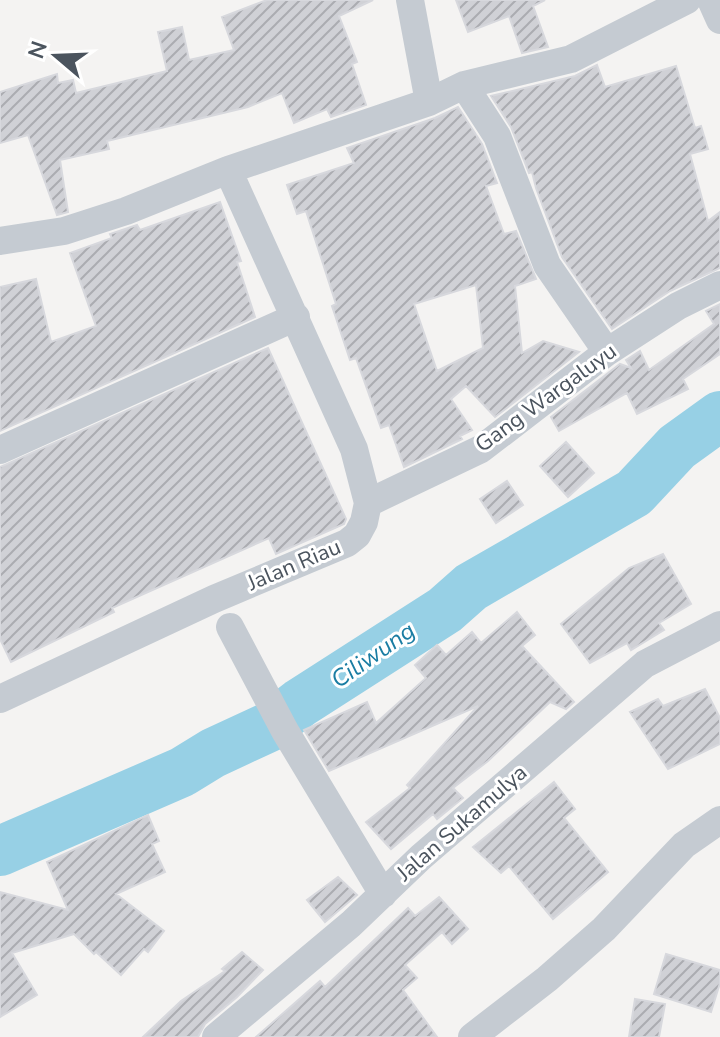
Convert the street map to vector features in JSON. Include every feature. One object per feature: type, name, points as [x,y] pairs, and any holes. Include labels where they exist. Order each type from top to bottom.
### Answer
[{"type":"street","points":[[410,0],[429,102]]},
{"type":"street","points":[[0,241],[76,227],[126,211],[228,170],[429,102],[464,85],[571,59],[687,0]]},
{"type":"street","points":[[711,0],[720,20]]},
{"type":"street","points":[[464,85],[497,136],[547,265],[607,352]]},
{"type":"street","points":[[228,170],[354,449],[368,503]]},
{"type":"street","name":"Gang Wargaluyu","points":[[368,503],[481,449],[607,352],[678,306],[720,285]]},
{"type":"street","points":[[0,450],[296,317]]},
{"type":"street","name":"Jalan Riau","points":[[0,699],[214,599],[347,543],[357,535],[364,522],[368,503]]},
{"type":"street","name":"Jalan Sukamulya","points":[[229,1033],[421,857],[645,664],[720,625]]},
{"type":"street","points":[[230,627],[322,795],[383,894]]},
{"type":"street","points":[[472,1037],[547,979],[604,929],[684,845],[720,820]]},
{"type":"building","points":[[267,0],[373,0],[339,16],[357,62],[352,64],[366,105],[331,117],[327,109],[294,123],[282,93],[248,107],[107,141],[109,149],[60,160],[68,212],[57,215],[28,135],[0,143],[0,92],[57,74],[58,83],[73,80],[76,93],[167,71],[158,32],[182,27],[189,60],[234,50],[222,17]]},
{"type":"building","points":[[456,0],[545,0],[533,6],[548,47],[522,53],[509,16],[468,32]]},
{"type":"building","points":[[597,65],[605,87],[676,66],[695,128],[701,126],[708,149],[690,154],[708,221],[720,212],[720,268],[670,291],[612,329],[562,257],[532,172],[529,173],[511,127],[491,96],[575,76]]},
{"type":"building","points":[[458,107],[482,144],[497,183],[486,186],[504,234],[516,231],[536,279],[515,286],[522,353],[543,341],[579,352],[495,417],[466,386],[451,399],[472,430],[460,436],[462,439],[404,467],[389,425],[381,428],[356,358],[350,360],[332,306],[336,304],[306,211],[297,214],[287,185],[354,163],[347,148]],"holes":[[[476,285],[483,348],[437,371],[414,304]]]},
{"type":"building","points":[[220,202],[241,261],[237,262],[255,317],[0,431],[0,287],[36,279],[51,342],[96,326],[70,253],[112,238],[110,234],[137,225],[140,230]]},
{"type":"building","points":[[720,304],[720,354],[683,379],[688,389],[637,414],[627,393],[559,431],[551,417],[620,364],[631,368],[626,360],[640,351],[649,370],[714,324],[706,311]]},
{"type":"building","points":[[268,348],[346,519],[344,524],[276,554],[269,538],[112,608],[114,612],[11,662],[0,639],[0,467]]},
{"type":"building","points":[[566,442],[594,473],[568,497],[540,466]]},
{"type":"building","points":[[507,481],[523,505],[496,523],[480,499]]},
{"type":"building","points":[[663,554],[691,604],[659,623],[664,630],[631,650],[627,643],[590,663],[561,624],[629,568]]},
{"type":"building","points":[[517,612],[535,635],[522,646],[574,702],[566,709],[550,702],[488,761],[453,788],[463,798],[437,819],[433,814],[391,849],[366,822],[410,788],[407,785],[478,706],[329,771],[304,730],[367,702],[376,723],[426,678],[415,665],[437,645],[446,655],[472,632],[481,643]]},
{"type":"building","points":[[705,689],[720,718],[720,744],[668,769],[630,712],[658,699],[663,706]]},
{"type":"building","points":[[554,782],[575,809],[564,818],[608,872],[553,919],[509,866],[501,873],[473,847]]},
{"type":"building","points":[[148,815],[159,841],[152,844],[165,872],[116,894],[164,931],[148,952],[144,949],[121,975],[74,934],[12,953],[37,995],[0,1017],[0,892],[68,910],[47,862]]},
{"type":"building","points":[[338,877],[357,895],[325,922],[307,900]]},
{"type":"building","points":[[439,897],[468,929],[452,944],[442,932],[405,965],[417,978],[403,990],[437,1037],[256,1037],[320,981],[325,987],[408,908],[415,916]]},
{"type":"building","points":[[242,952],[263,970],[205,1024],[198,1037],[143,1037],[181,1001],[225,971],[222,969]]},
{"type":"building","points":[[666,954],[720,970],[720,983],[711,1012],[654,994]]},
{"type":"building","points":[[635,999],[665,1004],[659,1037],[629,1037]]},
{"type":"waterway","name":"Ciliwung","points":[[0,851],[182,772],[213,753],[269,727],[300,703],[445,610],[471,587],[634,493],[677,447],[720,416]]}]
